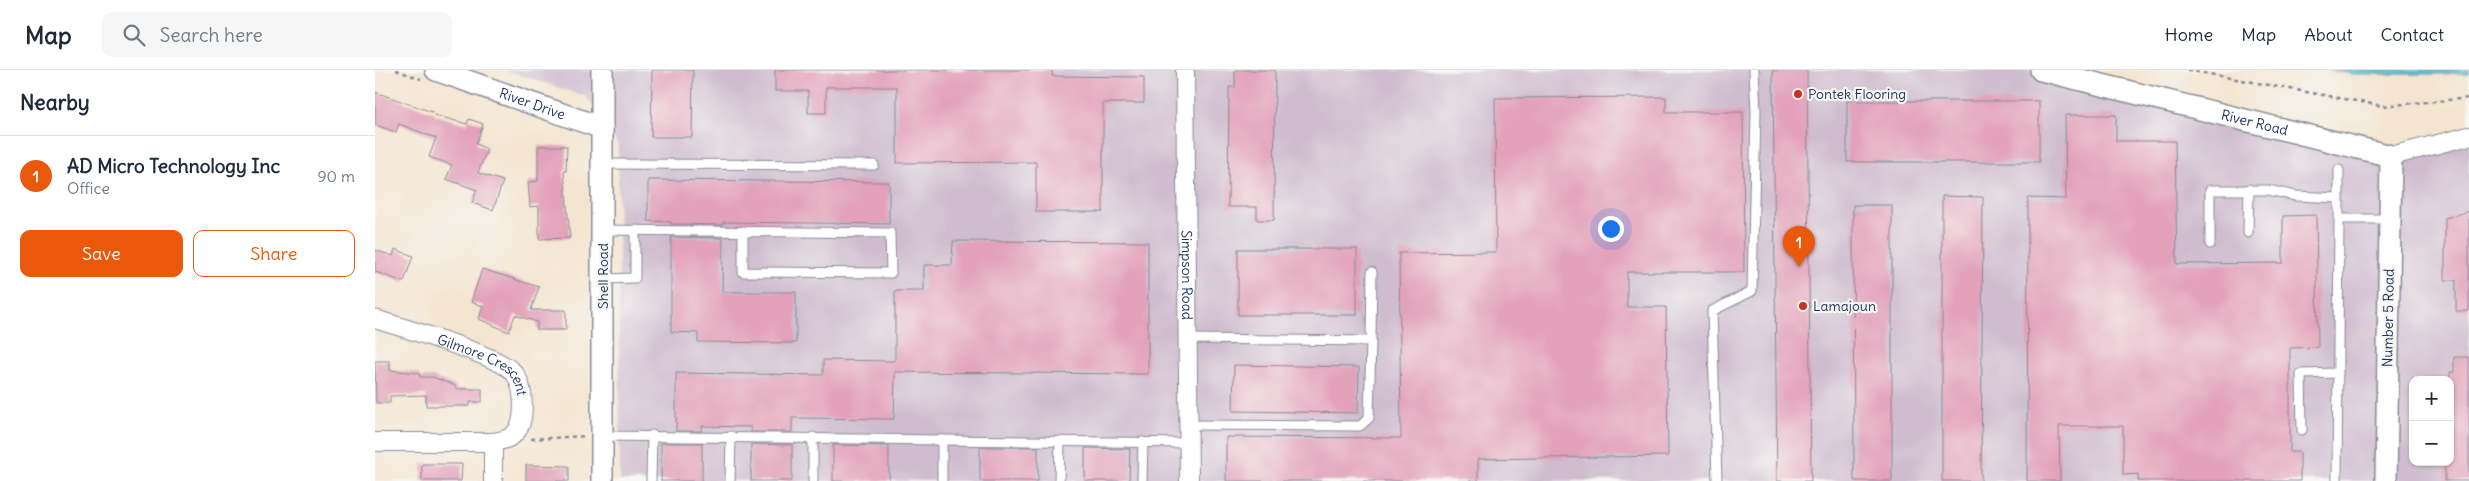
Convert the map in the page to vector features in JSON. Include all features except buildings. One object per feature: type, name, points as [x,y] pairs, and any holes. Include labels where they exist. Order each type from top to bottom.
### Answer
[{"type":"street","name":"River Drive","points":[[436,70],[603,128]]},
{"type":"street","name":"Shell Road","points":[[602,70],[602,481]]},
{"type":"street","name":"Simpson Road","points":[[1185,70],[1189,481]]},
{"type":"street","name":"River Road","points":[[2041,70],[2391,156],[2469,136]]},
{"type":"street","name":"Number 5 Road","points":[[2385,481],[2391,156]]},
{"type":"street","name":"Gilmore Crescent","points":[[375,319],[496,360],[514,373],[521,388],[522,417],[518,431],[501,441]]},
{"type":"street","points":[[375,442],[501,441],[493,481]]},
{"type":"lane","points":[[1717,481],[1712,311],[1752,291],[1756,111],[1753,70]]},
{"type":"lane","points":[[603,164],[874,165]]},
{"type":"lane","points":[[2337,481],[2339,170]]},
{"type":"lane","points":[[2248,233],[2249,189]]},
{"type":"lane","points":[[2209,244],[2210,190],[2268,190],[2296,196],[2339,198]]},
{"type":"lane","points":[[2339,219],[2390,219]]},
{"type":"lane","points":[[603,230],[743,231],[890,233],[891,273],[743,272],[743,231]]},
{"type":"lane","points":[[603,278],[635,278],[635,230]]},
{"type":"lane","points":[[1189,424],[1360,426],[1369,418],[1372,272]]},
{"type":"lane","points":[[1189,339],[1371,340]]},
{"type":"lane","points":[[2302,430],[2301,374],[2338,374]]},
{"type":"lane","points":[[651,481],[653,435]]},
{"type":"lane","points":[[602,436],[653,435],[1189,443]]},
{"type":"lane","points":[[731,436],[731,481]]},
{"type":"lane","points":[[813,437],[813,481]]},
{"type":"lane","points":[[942,440],[942,481]]},
{"type":"lane","points":[[1059,441],[1059,481]]},
{"type":"lane","points":[[1142,481],[1143,442]]},
{"type":"path","points":[[2187,70],[2383,106],[2469,98]]},
{"type":"path","points":[[501,441],[602,436]]},
{"type":"shaded area","points":[[505,70],[2041,70],[2391,156],[2469,136],[2469,481],[620,481],[618,145],[587,97]]},
{"type":"water","points":[[2329,70],[2469,70],[2469,74],[2352,74]]},
{"type":"place","name":"Pontek Flooring","points":[[1798,94]]},
{"type":"place","name":"AD Micro Technology Inc","points":[[1799,267]]},
{"type":"place","name":"Lamajoun","points":[[1803,306]]}]
